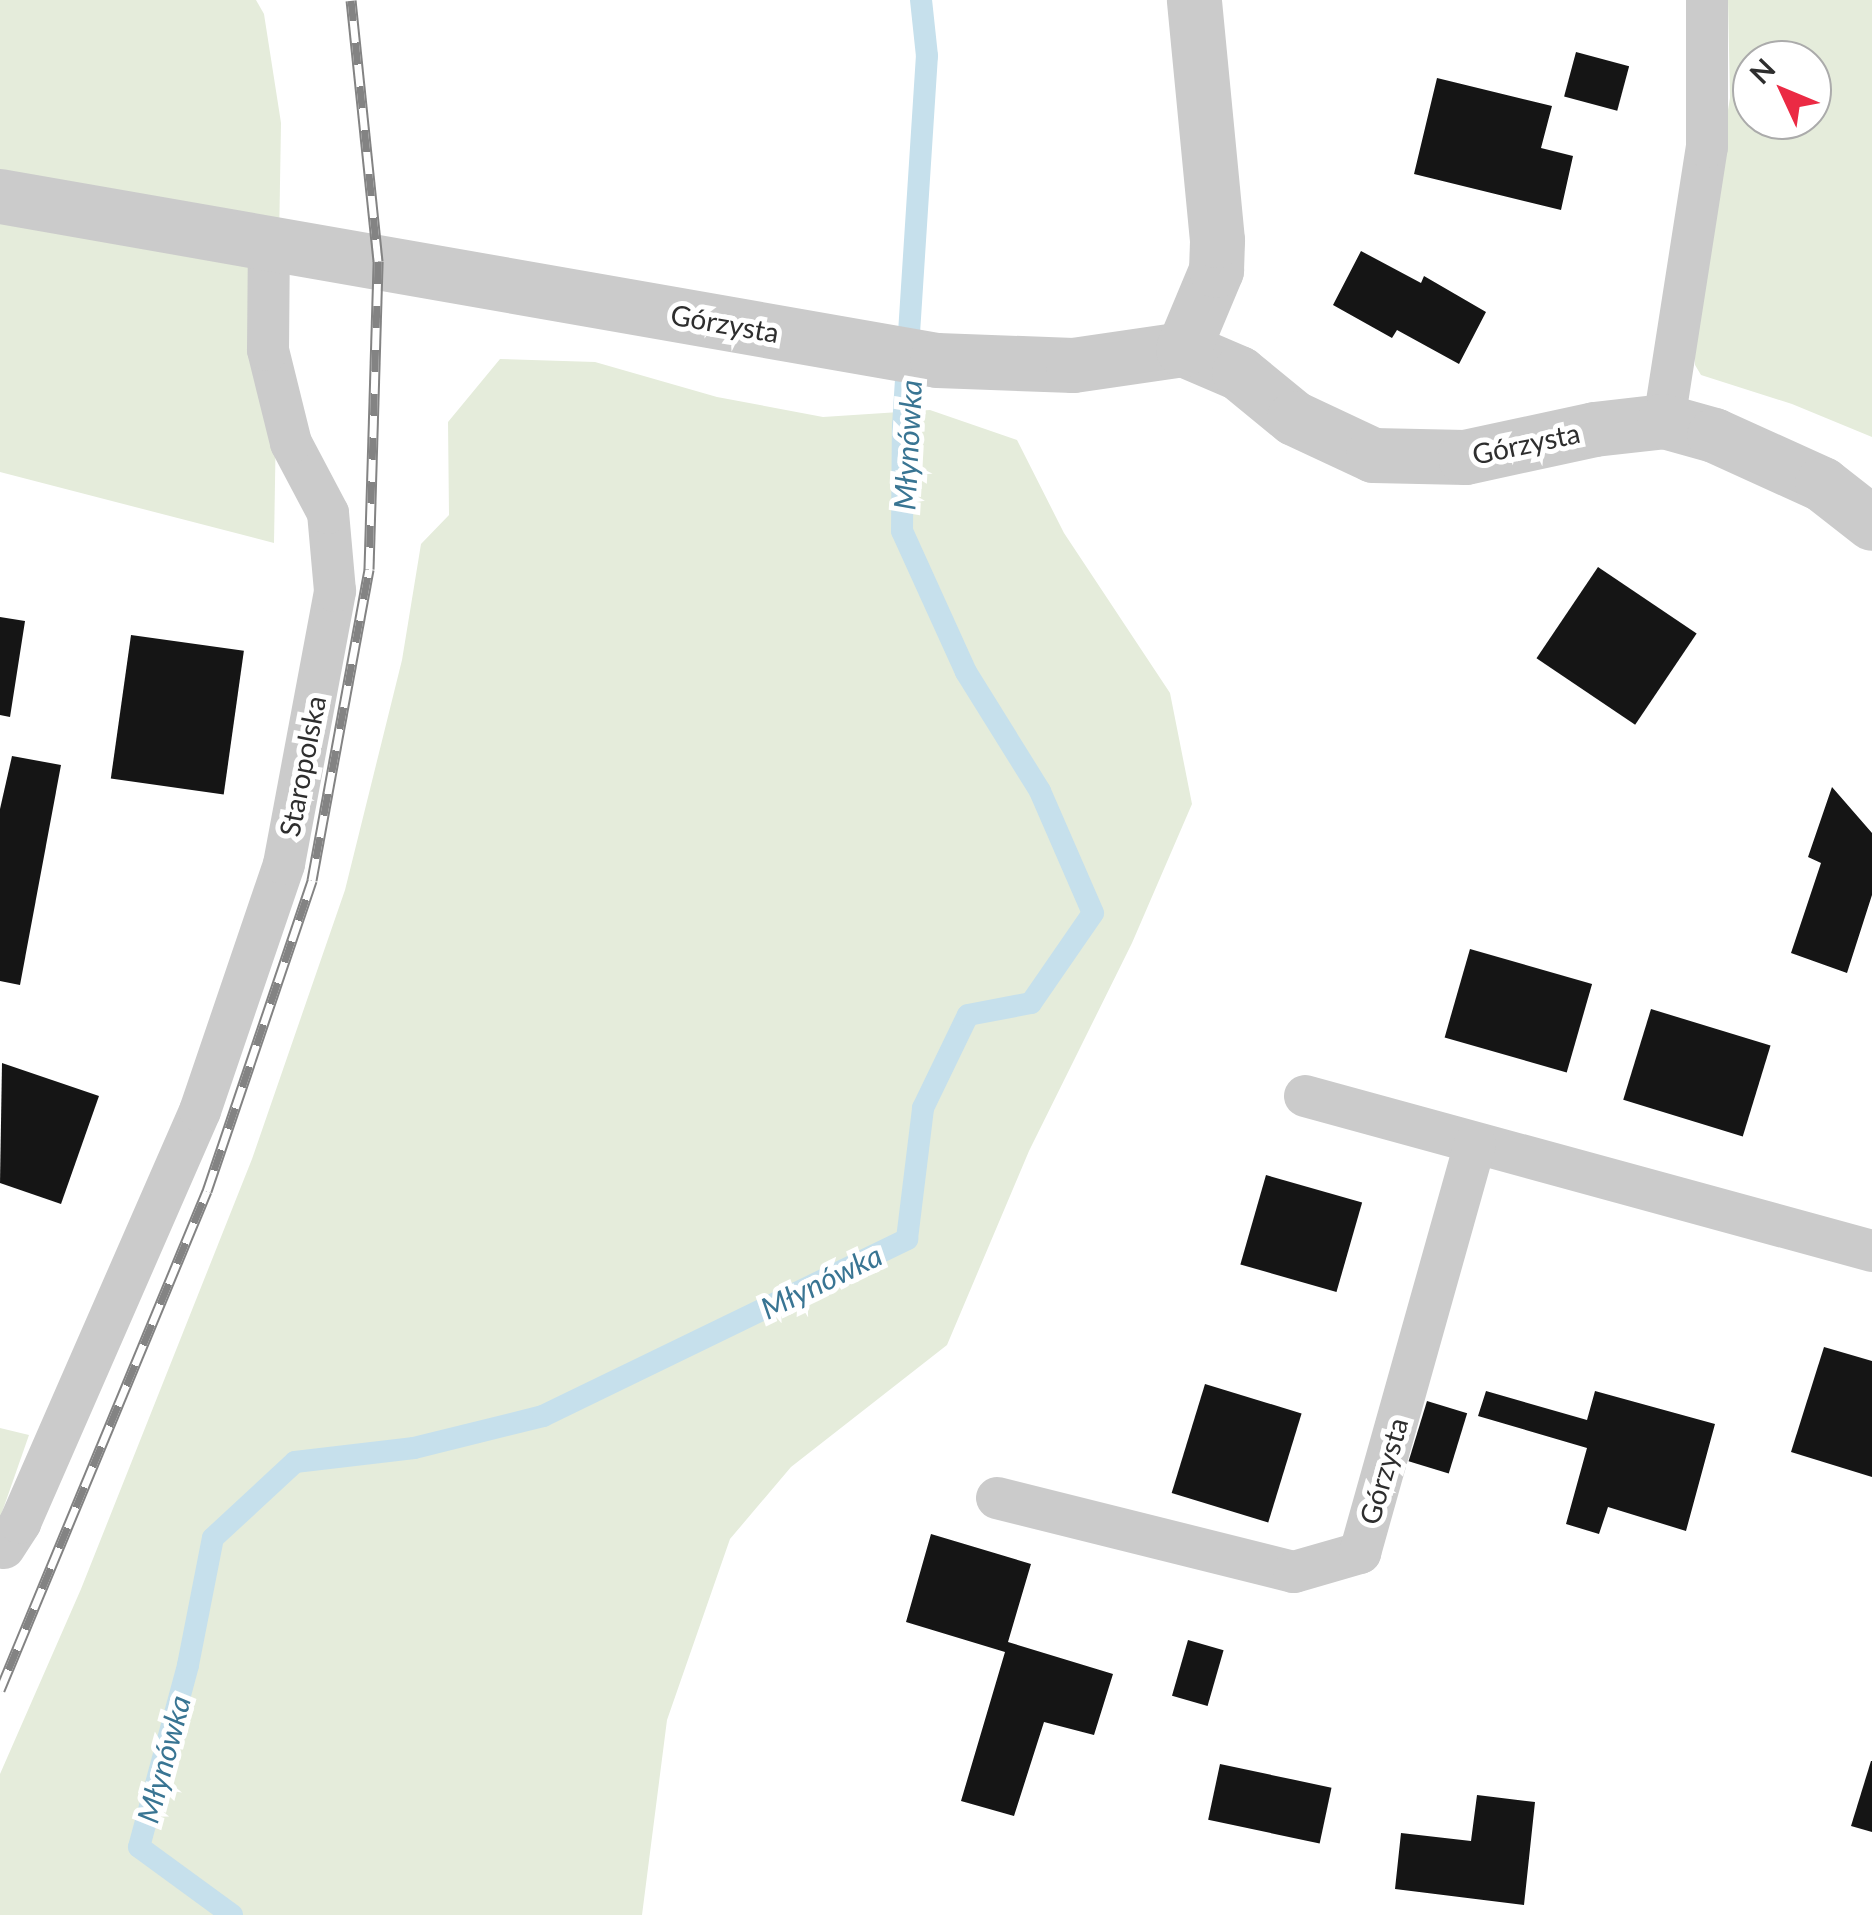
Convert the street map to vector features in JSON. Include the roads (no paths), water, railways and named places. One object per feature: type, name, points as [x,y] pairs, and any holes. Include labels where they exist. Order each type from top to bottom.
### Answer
[{"type":"street","points":[[1184,349],[1216,270],[1217,240],[1194,0]]},
{"type":"street","points":[[0,196],[269,243]]},
{"type":"street","name":"Górzysta","points":[[269,243],[937,360],[1074,365],[1184,349],[1239,373],[1294,418],[1373,455],[1465,458],[1594,429],[1664,421],[1714,435],[1822,484],[1872,523]]},
{"type":"lane","points":[[1664,421],[1708,146],[1707,0]]},
{"type":"lane","name":"Staropolska","points":[[12,1536],[200,1111],[284,864],[334,592],[328,513],[291,444],[268,350],[269,243]]},
{"type":"lane","points":[[1306,1096],[1872,1251]]},
{"type":"lane","name":"Górzysta","points":[[996,1498],[1294,1572],[1360,1553],[1475,1144]]},
{"type":"waterway","name":"Młynówka","points":[[232,1915],[139,1847],[188,1665],[213,1538],[295,1462],[414,1448],[543,1416],[907,1239],[923,1108],[968,1015],[1031,1003],[1093,913],[1040,791],[966,672],[902,531],[903,426],[927,56],[921,0]]},
{"type":"railway","points":[[0,1690],[207,1191],[312,880],[369,569],[378,261],[351,0]]}]
